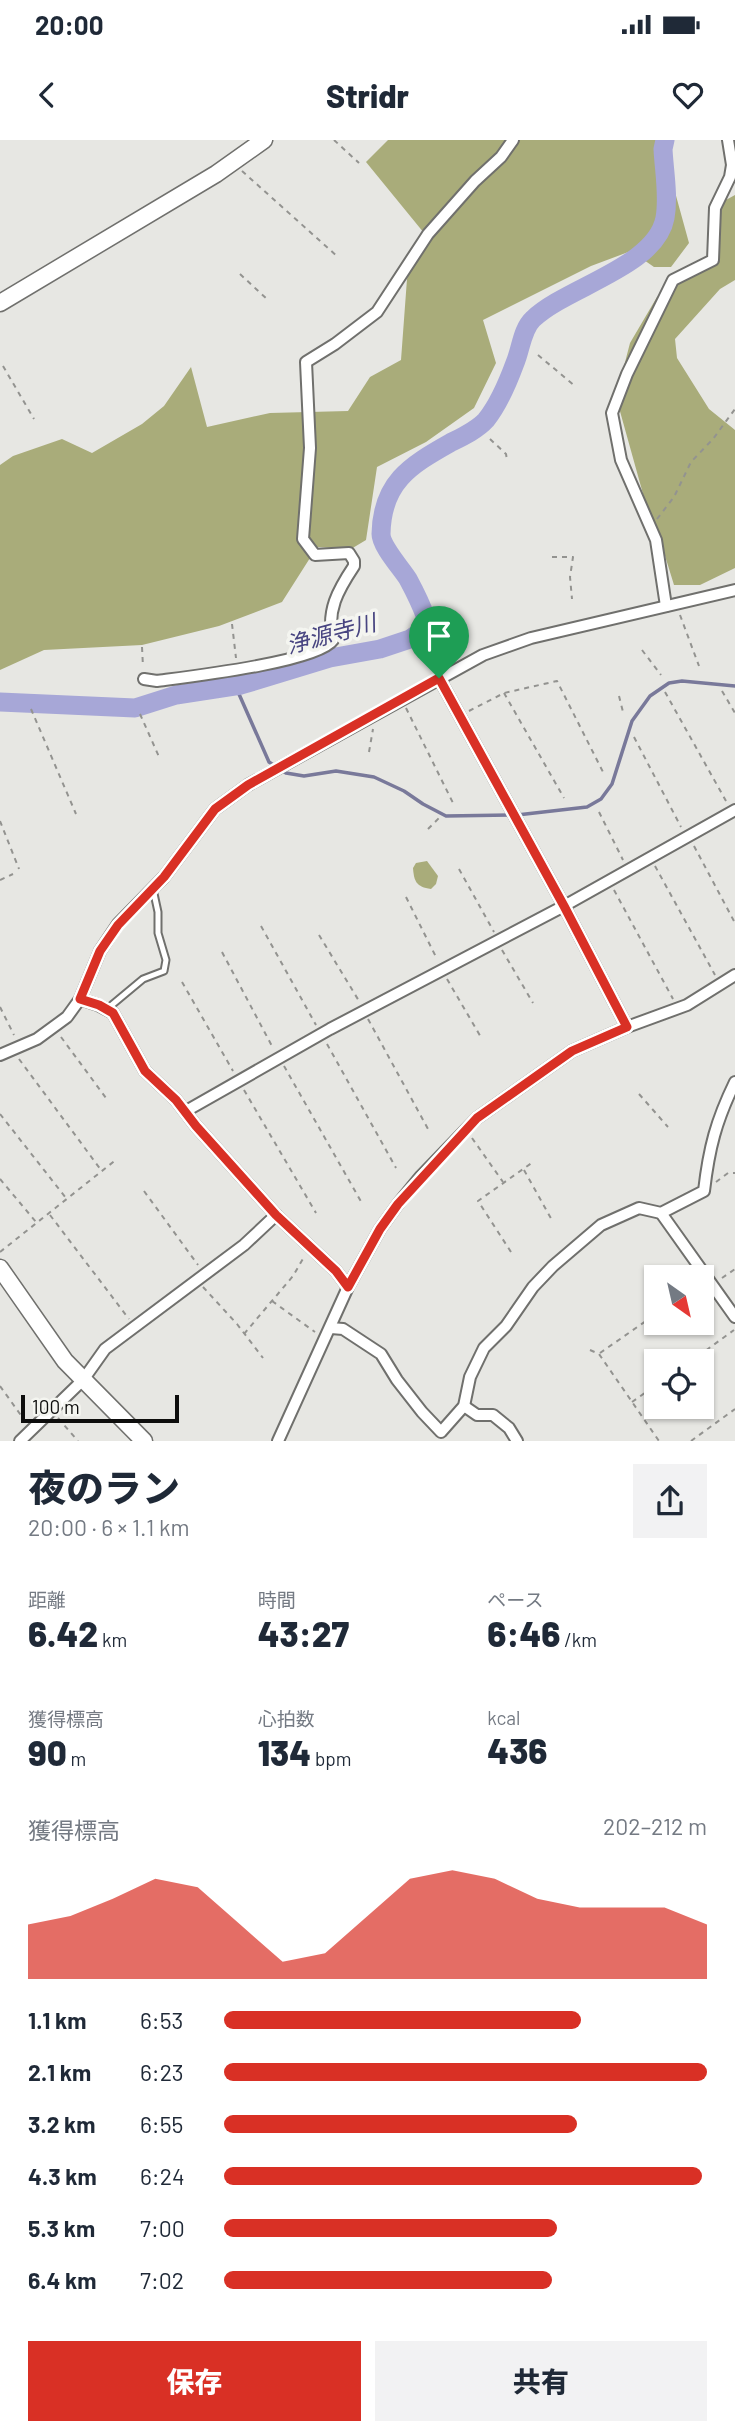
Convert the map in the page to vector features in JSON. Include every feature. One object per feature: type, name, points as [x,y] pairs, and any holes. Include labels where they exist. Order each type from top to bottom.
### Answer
[{"type":"street","points":[[0,303],[216,174],[264,140]]},
{"type":"street","points":[[144,679],[156,681],[238,670],[330,645],[333,640],[330,626],[332,604],[354,566],[354,561],[349,553],[315,555],[303,540],[310,448],[306,362],[377,312],[428,234],[475,181],[501,157],[513,140]]},
{"type":"street","points":[[666,606],[656,540],[621,460],[612,412],[627,374],[673,280],[713,260],[715,208],[733,165],[728,140]]},
{"type":"street","points":[[0,1055],[37,1040],[67,1017],[80,999],[100,951],[118,925],[164,877],[215,809],[248,785],[483,655],[531,638],[735,590]]},
{"type":"street","points":[[439,678],[627,1027]]},
{"type":"street","points":[[186,1111],[330,1030],[564,906],[731,808]]},
{"type":"street","points":[[278,1441],[348,1287],[380,1229],[398,1204],[477,1118],[572,1051],[687,1005],[734,979]]},
{"type":"street","points":[[80,999],[113,1013],[145,1071],[186,1111],[196,1126],[276,1215],[336,1271],[348,1287]]},
{"type":"street","points":[[331,1328],[343,1329],[382,1354],[397,1380],[438,1436],[464,1406],[470,1377],[484,1348],[506,1326],[533,1287],[553,1266],[601,1225],[639,1208],[661,1213],[704,1192],[709,1149],[720,1113],[735,1082]]},
{"type":"street","points":[[661,1213],[735,1317]]},
{"type":"street","points":[[20,1441],[83,1380],[105,1349],[244,1245],[276,1215]]},
{"type":"street","points":[[0,1268],[65,1361],[144,1441]]},
{"type":"street","points":[[464,1406],[477,1415],[493,1415],[509,1428],[517,1441]]},
{"type":"lane","points":[[107,1009],[143,979],[164,971],[166,960],[158,933],[158,912],[153,889]]},
{"type":"path","points":[[334,140],[359,163]]},
{"type":"path","points":[[241,170],[338,257]]},
{"type":"path","points":[[240,274],[269,300]]},
{"type":"path","points":[[538,355],[575,386]]},
{"type":"path","points":[[3,366],[34,419]]},
{"type":"path","points":[[651,527],[674,497],[691,462],[735,410]]},
{"type":"path","points":[[490,439],[506,454],[507,460]]},
{"type":"path","points":[[552,557],[573,558],[570,577],[572,599]]},
{"type":"path","points":[[678,611],[699,666]]},
{"type":"path","points":[[232,624],[238,670]]},
{"type":"path","points":[[142,647],[144,679]]},
{"type":"path","points":[[642,650],[661,675]]},
{"type":"path","points":[[465,713],[504,693],[556,681],[603,772]]},
{"type":"path","points":[[722,691],[735,713]]},
{"type":"path","points":[[665,692],[731,808]]},
{"type":"path","points":[[504,693],[564,798]]},
{"type":"path","points":[[619,696],[622,712]]},
{"type":"path","points":[[405,708],[454,805]]},
{"type":"path","points":[[31,709],[76,814]]},
{"type":"path","points":[[141,714],[160,759]]},
{"type":"path","points":[[369,752],[374,725]]},
{"type":"path","points":[[634,737],[683,831]]},
{"type":"path","points":[[599,811],[625,864]]},
{"type":"path","points":[[428,829],[440,817]]},
{"type":"path","points":[[0,821],[19,869]]},
{"type":"path","points":[[692,842],[735,923]]},
{"type":"path","points":[[654,863],[717,979]]},
{"type":"path","points":[[459,869],[494,933]]},
{"type":"path","points":[[0,880],[13,874]]},
{"type":"path","points":[[612,887],[675,1003]]},
{"type":"path","points":[[406,897],[440,963]]},
{"type":"path","points":[[261,926],[318,1029]]},
{"type":"path","points":[[319,935],[362,1005]]},
{"type":"path","points":[[501,947],[533,1003]]},
{"type":"path","points":[[222,952],[276,1052]]},
{"type":"path","points":[[446,977],[482,1039]]},
{"type":"path","points":[[182,982],[235,1074]]},
{"type":"path","points":[[0,1007],[15,1036]]},
{"type":"path","points":[[368,1019],[428,1129]]},
{"type":"path","points":[[58,1033],[106,1098]]},
{"type":"path","points":[[326,1042],[396,1168]]},
{"type":"path","points":[[16,1055],[102,1171]]},
{"type":"path","points":[[284,1066],[363,1205]]},
{"type":"path","points":[[244,1089],[316,1213]]},
{"type":"path","points":[[639,1094],[668,1127]]},
{"type":"path","points":[[0,1114],[66,1199]]},
{"type":"path","points":[[469,1133],[503,1183]]},
{"type":"path","points":[[0,1252],[117,1159]]},
{"type":"path","points":[[510,1252],[478,1201],[533,1162]]},
{"type":"path","points":[[523,1169],[553,1222]]},
{"type":"path","points":[[704,1192],[728,1173],[735,1173]]},
{"type":"path","points":[[0,1179],[37,1222]]},
{"type":"path","points":[[144,1191],[200,1269]]},
{"type":"path","points":[[49,1213],[132,1322]]},
{"type":"path","points":[[244,1334],[293,1276],[307,1252]]},
{"type":"path","points":[[718,1281],[735,1269]]},
{"type":"path","points":[[200,1284],[263,1358]]},
{"type":"path","points":[[272,1301],[319,1335]]},
{"type":"path","points":[[599,1354],[644,1322]]},
{"type":"path","points":[[708,1349],[734,1330]]},
{"type":"path","points":[[590,1350],[599,1354],[659,1441]]},
{"type":"path","points":[[0,1386],[28,1424]]},
{"type":"path","points":[[632,1402],[644,1394]]},
{"type":"path","points":[[691,1441],[735,1409]]},
{"type":"path","points":[[54,1414],[78,1441]]},
{"type":"green space","points":[[388,140],[666,140],[664,152],[689,243],[671,267],[654,267],[631,251],[591,266],[483,320],[496,363],[474,408],[426,442],[377,467],[366,540],[351,549],[317,547],[282,602],[219,626],[142,645],[44,650],[0,670],[0,465],[13,456],[62,439],[92,453],[142,424],[164,406],[191,367],[207,427],[270,413],[348,411],[370,377],[401,360],[407,279],[424,233],[366,162]]},
{"type":"green space","points":[[735,195],[735,280],[720,289],[675,339],[677,358],[709,409],[735,430],[735,568],[700,585],[674,585],[645,501],[616,397],[630,343],[657,297],[705,264],[724,201]]},
{"type":"green space","points":[[427,861],[438,876],[431,889],[419,885],[413,873],[416,863]]},
{"type":"waterway","name":"浄源寺川","points":[[0,702],[135,708],[176,695],[241,685],[330,658],[380,649],[410,639],[420,632],[426,618],[408,579],[388,551],[381,534],[386,502],[392,489],[410,468],[486,420],[503,393],[524,334],[533,319],[548,307],[628,263],[658,235],[666,210],[663,149],[665,140]]},
{"type":"waterway","points":[[517,815],[587,807],[601,799],[612,784],[632,721],[650,696],[669,683],[682,681],[735,686]]},
{"type":"waterway","points":[[235,685],[269,762],[275,766]]},
{"type":"waterway","points":[[282,770],[304,776],[336,771],[374,777],[446,816],[510,815]]},
{"type":"route","points":[[439,678],[627,1027],[572,1051],[477,1118],[398,1204],[380,1229],[348,1287],[336,1271],[276,1215],[176,1100],[145,1071],[113,1013],[80,999],[100,951],[118,925],[164,877],[215,809],[248,785],[439,678]]}]
